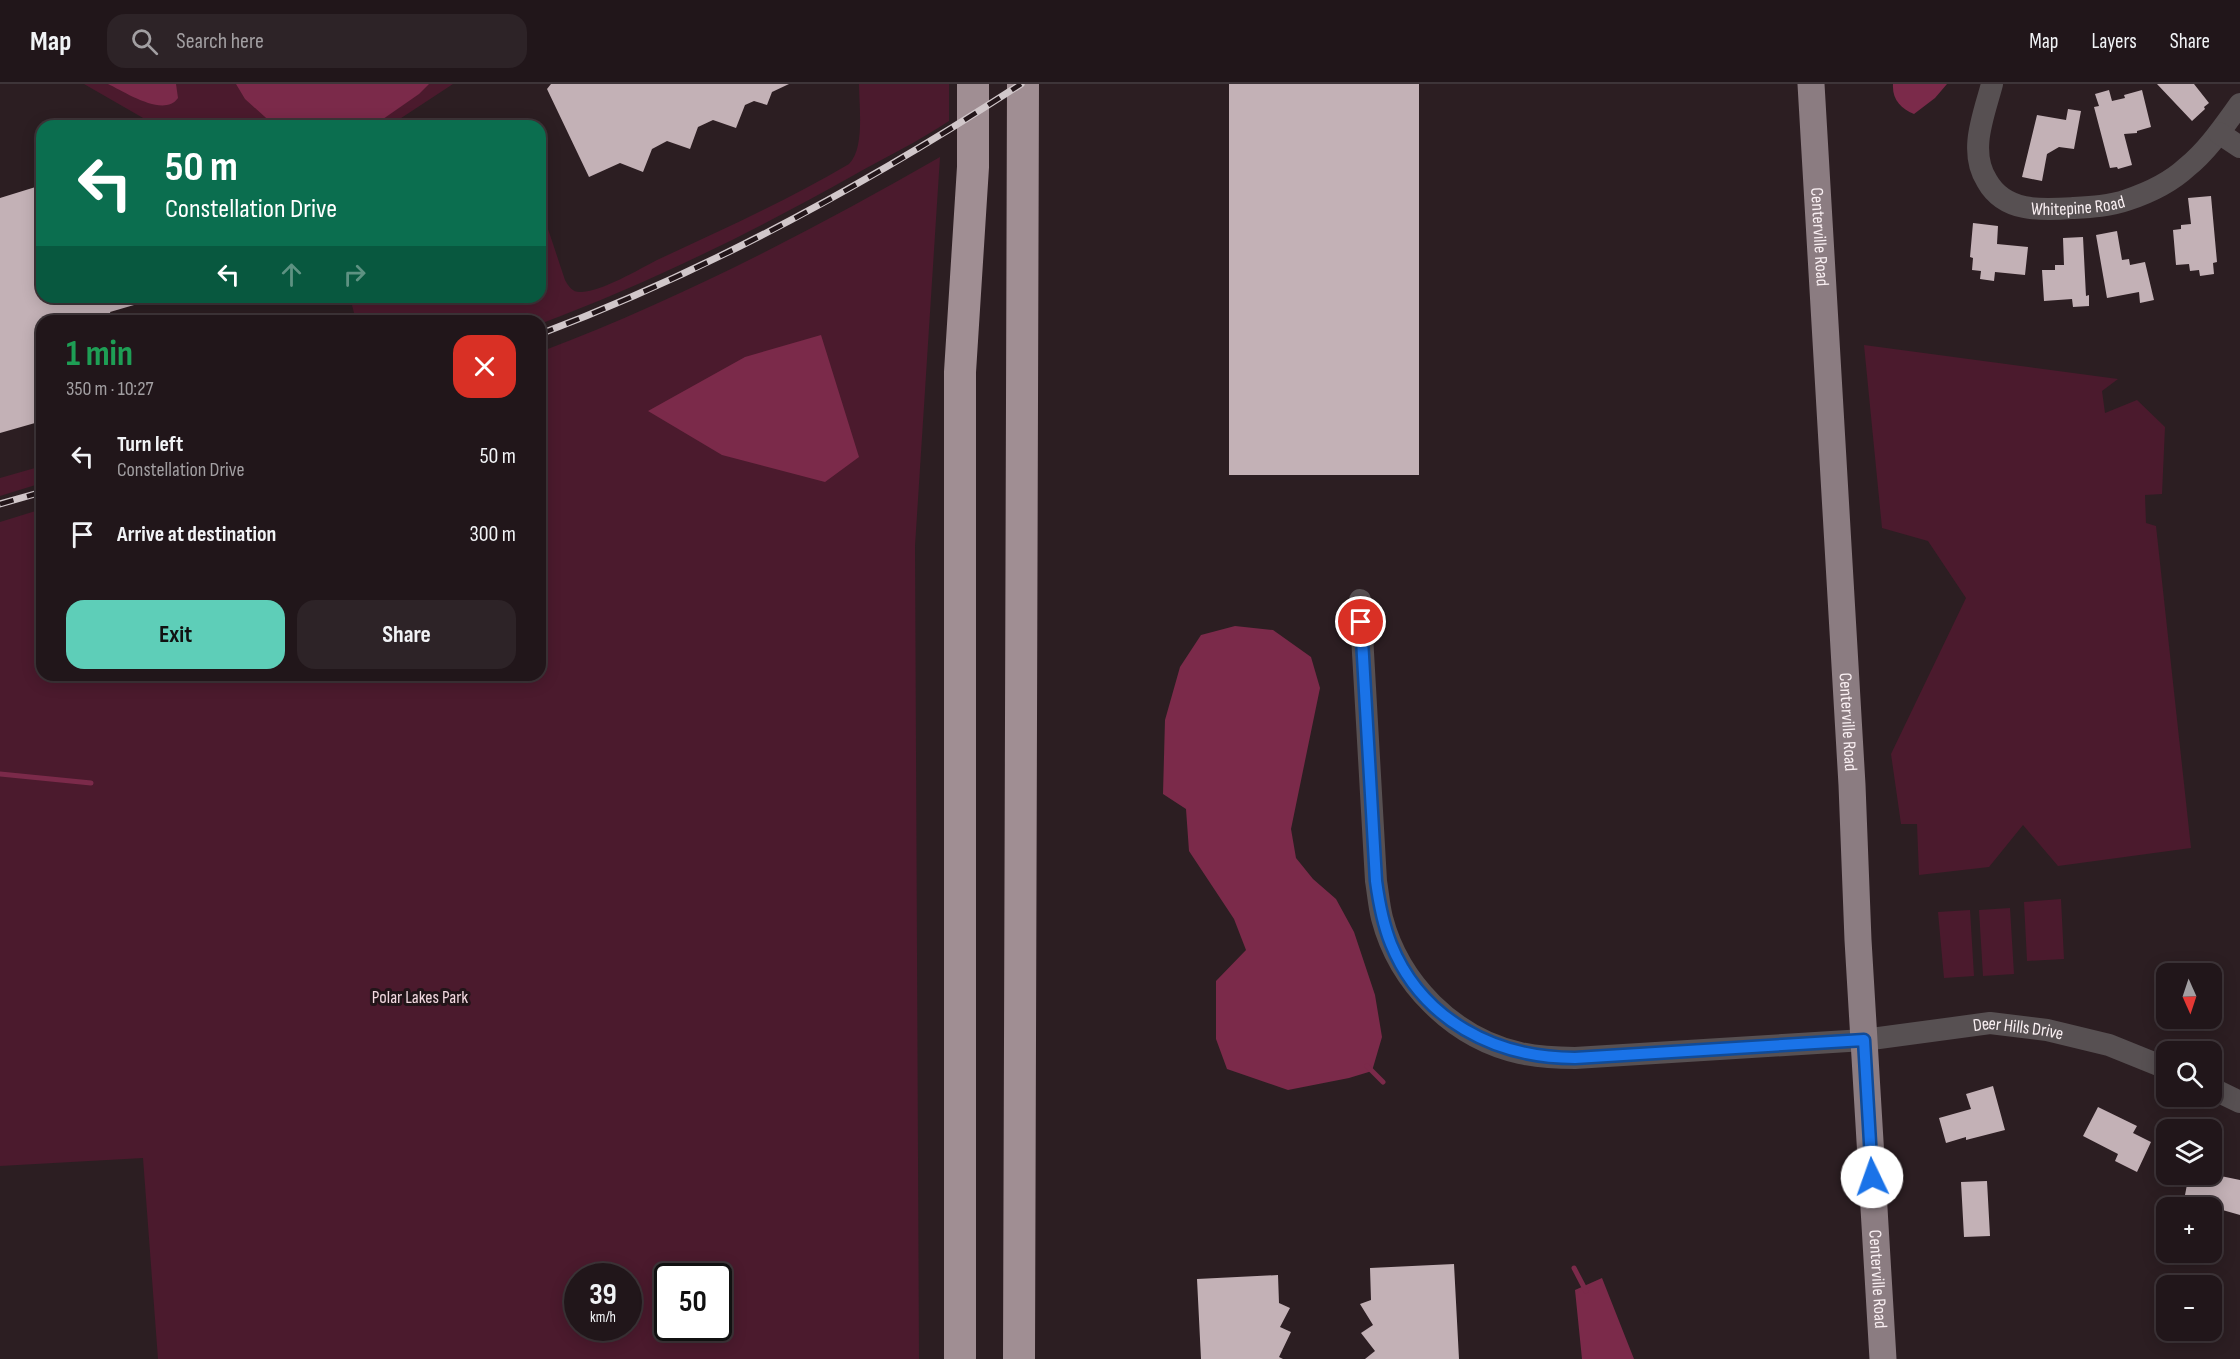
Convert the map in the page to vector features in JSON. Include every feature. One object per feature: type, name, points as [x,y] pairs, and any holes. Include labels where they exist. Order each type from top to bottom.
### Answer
[{"type":"highway","points":[[960,1359],[960,372],[973,167],[973,84]]},
{"type":"highway","points":[[1019,1359],[1023,84]]},
{"type":"main road","name":"Centerville Road","points":[[1811,84],[1883,1359]]},
{"type":"street","name":"Whitepine Road","points":[[1992,84],[1977,137],[1986,181],[1999,196],[2017,206],[2038,210],[2095,207],[2127,201],[2157,188],[2187,168],[2219,133],[2240,104]]},
{"type":"street","points":[[2219,133],[2240,147]]},
{"type":"street","name":"Deer Hills Drive","points":[[1360,600],[1376,881],[1382,917],[1391,945],[1405,971],[1444,1015],[1468,1032],[1491,1044],[1519,1053],[1548,1058],[1575,1058],[1864,1040],[1990,1023],[2047,1029],[2109,1045],[2156,1064]]},
{"type":"street","points":[[2222,1093],[2240,1102]]},
{"type":"green space","points":[[84,84],[453,84],[398,120],[147,120]]},
{"type":"green space","points":[[859,84],[949,84],[949,121],[926,135],[739,236],[661,274],[546,322],[546,315],[354,315],[352,303],[546,303],[546,223],[568,285],[576,292],[599,288],[779,202],[849,164],[857,148],[860,115]]},
{"type":"green space","name":"Polar Lakes Park","points":[[940,157],[915,546],[919,1359],[158,1359],[143,1158],[0,1166],[0,522],[36,511],[36,681],[546,681],[546,350],[643,310],[744,262]]},
{"type":"green space","points":[[1864,345],[2118,379],[2102,391],[2105,413],[2137,400],[2165,427],[2162,494],[2145,495],[2146,523],[2156,526],[2191,848],[2058,866],[2023,825],[1989,867],[1919,875],[1917,824],[1901,824],[1891,754],[1966,598],[1928,541],[1882,528]]},
{"type":"green space","points":[[36,468],[36,485],[0,496],[0,478]]},
{"type":"green space","points":[[2061,899],[2064,959],[2027,961],[2024,902]]},
{"type":"green space","points":[[2010,908],[2014,974],[1983,976],[1979,910]]},
{"type":"green space","points":[[1970,910],[1974,976],[1944,978],[1938,912]]},
{"type":"shaded area","points":[[108,84],[176,84],[178,98],[164,105],[144,102]]},
{"type":"shaded area","points":[[236,84],[429,84],[419,94],[382,120],[268,120],[245,99]]},
{"type":"shaded area","points":[[1893,84],[1947,84],[1935,98],[1914,114],[1898,103],[1894,95]]},
{"type":"shaded area","points":[[821,335],[859,457],[825,482],[722,455],[648,411],[745,357]]},
{"type":"shaded area","points":[[1235,626],[1273,630],[1311,657],[1320,688],[1291,829],[1296,858],[1313,879],[1336,899],[1354,932],[1375,995],[1382,1037],[1372,1071],[1288,1090],[1227,1069],[1216,1039],[1216,981],[1246,950],[1234,919],[1189,851],[1186,809],[1163,794],[1165,720],[1180,667],[1201,635]]},
{"type":"shaded area","points":[[1602,1278],[1634,1359],[1582,1359],[1575,1290]]},
{"type":"building","points":[[551,84],[789,84],[772,92],[767,105],[754,101],[745,105],[736,128],[713,120],[698,127],[690,149],[667,141],[652,149],[643,172],[620,163],[589,177],[547,89]]},
{"type":"building","points":[[1229,84],[1419,84],[1419,475],[1229,475]]},
{"type":"building","points":[[2157,84],[2194,84],[2209,103],[2192,121]]},
{"type":"building","points":[[2109,90],[2112,101],[2142,90],[2151,127],[2137,131],[2137,133],[2124,134],[2132,165],[2118,169],[2117,167],[2110,168],[2094,107],[2099,106],[2095,94]]},
{"type":"building","points":[[2068,109],[2081,111],[2074,149],[2059,147],[2047,154],[2042,181],[2022,177],[2037,115],[2066,120]]},
{"type":"building","points":[[36,187],[36,303],[141,303],[110,312],[111,315],[36,315],[36,423],[0,433],[0,198]]},
{"type":"building","points":[[2211,196],[2217,262],[2213,263],[2214,274],[2200,276],[2199,270],[2190,271],[2189,264],[2176,265],[2173,230],[2181,229],[2181,225],[2191,224],[2188,198]]},
{"type":"building","points":[[1973,223],[1998,226],[1997,244],[2028,247],[2025,275],[1995,272],[1994,281],[1980,279],[1981,271],[1972,270],[1973,258],[1970,257]]},
{"type":"building","points":[[2117,231],[2122,260],[2129,259],[2130,265],[2145,262],[2154,300],[2140,303],[2139,292],[2107,298],[2096,235]]},
{"type":"building","points":[[2083,237],[2086,296],[2089,295],[2089,306],[2073,307],[2072,299],[2044,301],[2042,270],[2055,270],[2055,265],[2064,265],[2063,238]]},
{"type":"building","points":[[1993,1086],[2005,1130],[1946,1143],[1939,1118],[1971,1109],[1966,1094]]},
{"type":"building","points":[[2098,1107],[2137,1126],[2133,1133],[2151,1142],[2137,1172],[2115,1161],[2118,1154],[2083,1136]]},
{"type":"building","points":[[2222,1176],[2240,1180],[2240,1215],[2222,1210],[2222,1197],[2185,1195],[2187,1185],[2222,1185]]},
{"type":"building","points":[[1987,1181],[1990,1236],[1964,1237],[1961,1182]]},
{"type":"building","points":[[1454,1264],[1459,1359],[1365,1359],[1375,1351],[1361,1333],[1373,1325],[1360,1304],[1371,1300],[1370,1268]]},
{"type":"building","points":[[1278,1275],[1279,1303],[1290,1308],[1280,1327],[1291,1332],[1279,1357],[1283,1359],[1201,1359],[1197,1279]]},
{"type":"waterway","points":[[0,774],[91,783]]},
{"type":"waterway","points":[[1367,1066],[1383,1082]]},
{"type":"waterway","points":[[1574,1268],[1586,1291]]},
{"type":"railway","points":[[546,332],[666,282],[787,222],[906,156],[1021,84]]},
{"type":"railway","points":[[0,504],[36,494]]},
{"type":"route","points":[[1361,622],[1376,881],[1382,917],[1391,945],[1405,971],[1423,994],[1444,1015],[1468,1032],[1491,1044],[1519,1053],[1548,1058],[1864,1040],[1872,1177]]}]
